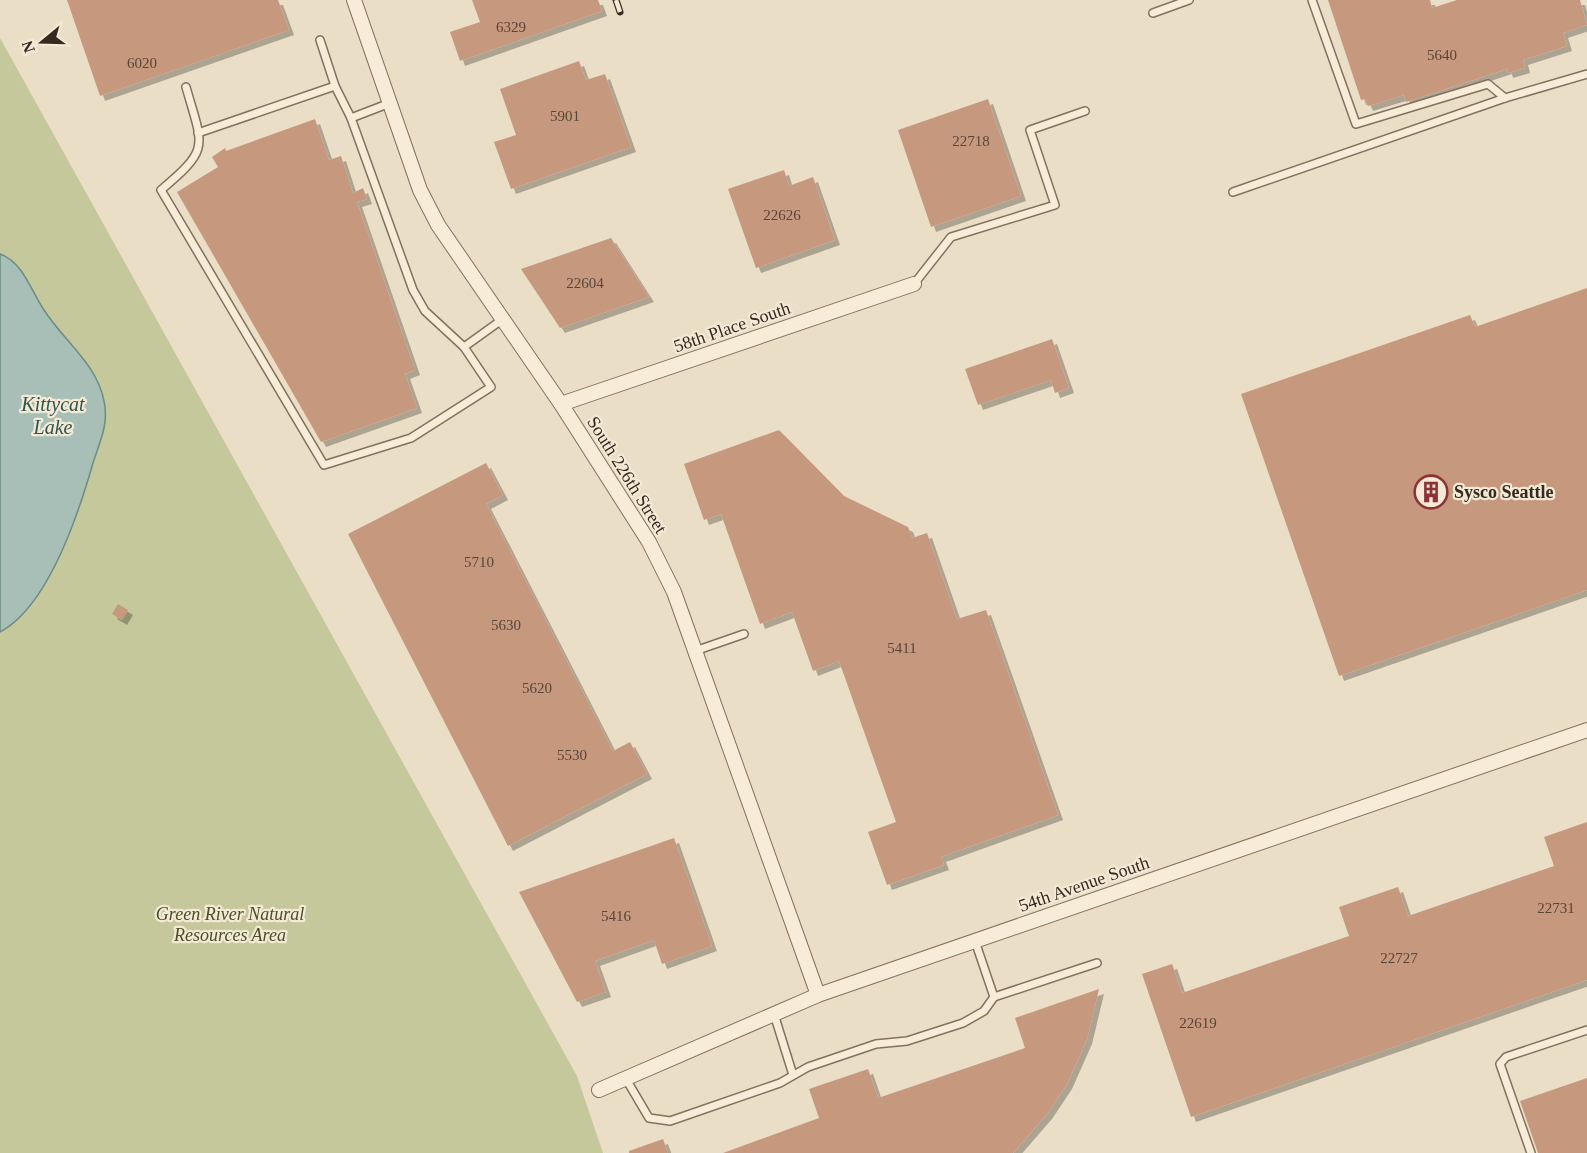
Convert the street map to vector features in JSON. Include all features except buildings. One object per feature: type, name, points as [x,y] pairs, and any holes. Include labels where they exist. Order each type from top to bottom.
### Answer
[{"type":"street","name":"South 226th Street","points":[[354,0],[420,190],[438,225],[561,404],[649,542],[674,592],[818,995]]},
{"type":"street","name":"58th Place South","points":[[561,404],[914,284]]},
{"type":"street","name":"54th Avenue South","points":[[599,1090],[818,995],[1587,730]]},
{"type":"lane","points":[[1153,13],[1189,0]]},
{"type":"lane","points":[[1312,0],[1356,124],[1488,84],[1505,98]]},
{"type":"lane","points":[[186,87],[198,133],[199,148],[195,160],[161,190],[324,465],[411,438],[491,387],[464,346],[425,311],[413,290],[351,118],[335,86],[320,40]]},
{"type":"lane","points":[[1233,192],[1505,98],[1587,74]]},
{"type":"lane","points":[[198,133],[335,86]]},
{"type":"lane","points":[[351,118],[390,103]]},
{"type":"lane","points":[[914,284],[951,237],[1055,205],[1030,130],[1085,111]]},
{"type":"lane","points":[[464,346],[502,319]]},
{"type":"lane","points":[[695,651],[744,634]]},
{"type":"lane","points":[[975,941],[994,997]]},
{"type":"lane","points":[[626,1078],[649,1118],[670,1121],[780,1083],[808,1067],[876,1044],[907,1041],[963,1023],[984,1011],[994,997],[1097,963]]},
{"type":"lane","points":[[774,1014],[794,1075]]},
{"type":"lane","points":[[1531,1153],[1500,1064],[1506,1057],[1587,1030]]},
{"type":"green space","name":"Green River Natural Resources Area","points":[[0,38],[577,1076],[603,1153],[0,1153]]},
{"type":"water","name":"Kittycat Lake","points":[[0,254],[15,263],[21,270],[52,321],[94,375],[104,401],[105,425],[60,556],[33,602],[17,619],[0,632]]},
{"type":"railway","points":[[616,0],[620,12]]},
{"type":"place","name":"Sysco Seattle","points":[[1431,492]]}]
